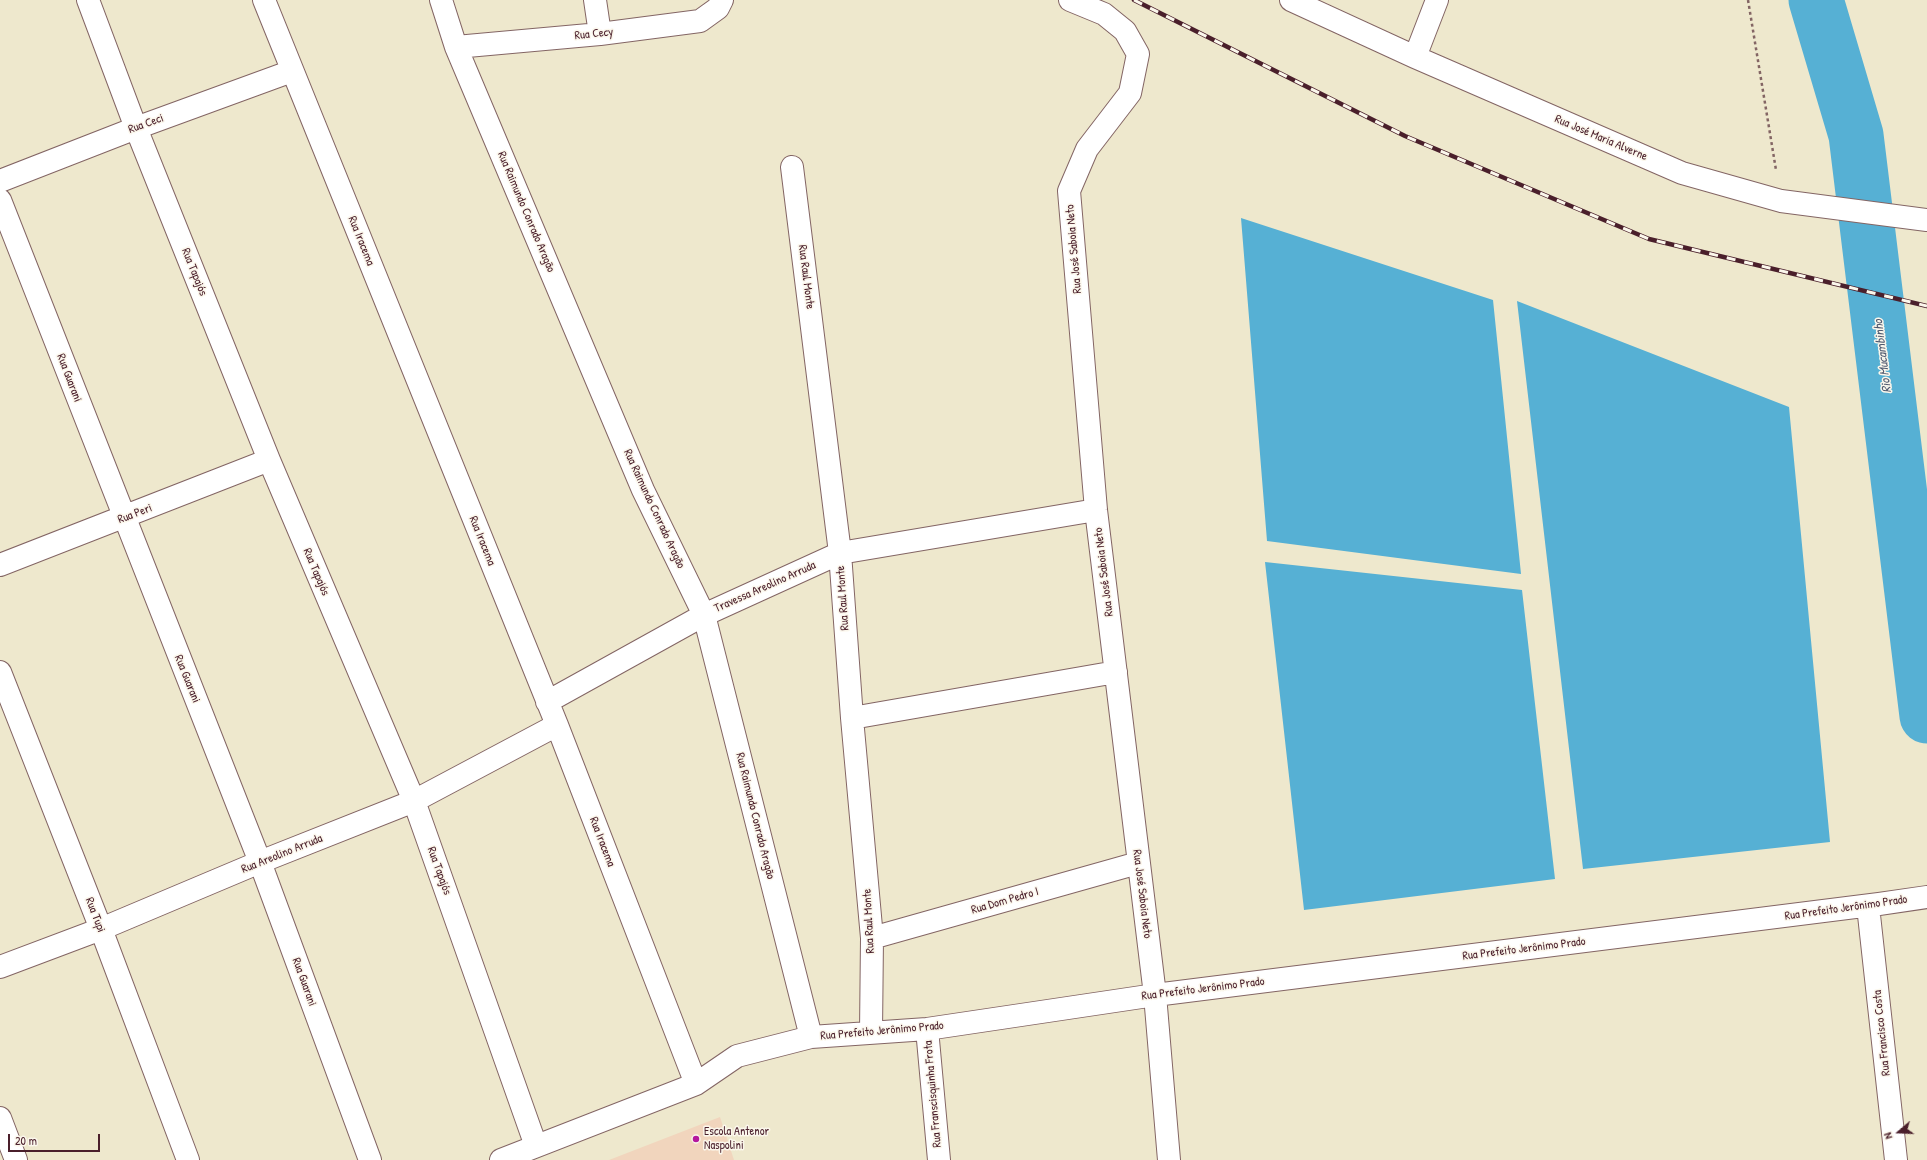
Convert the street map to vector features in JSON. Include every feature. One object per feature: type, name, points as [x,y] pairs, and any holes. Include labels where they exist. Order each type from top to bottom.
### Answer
[{"type":"street","name":"Rua Tapajós","points":[[88,0],[136,128],[269,460],[414,801],[536,1146]]},
{"type":"street","name":"Rua Iracema","points":[[264,0],[546,702],[557,725],[696,1084]]},
{"type":"street","name":"Rua Raimundo Conrado Aragão","points":[[441,0],[456,47],[643,490],[704,615],[811,1037]]},
{"type":"street","points":[[594,0],[600,34]]},
{"type":"street","name":"Rua Cecy","points":[[456,47],[600,34],[700,21],[718,8],[722,0]]},
{"type":"street","name":"Rua José Saboia Neto","points":[[1070,0],[1104,14],[1125,31],[1138,54],[1130,93],[1087,149],[1069,191],[1096,510],[1155,995],[1169,1160]]},
{"type":"street","name":"Rua José Maria Alverne","points":[[1292,0],[1415,57],[1682,173],[1780,201],[1927,220]]},
{"type":"street","points":[[1415,57],[1437,0]]},
{"type":"street","name":"Rua Ceci","points":[[0,181],[136,128],[292,71]]},
{"type":"street","name":"Rua Raul Monte","points":[[792,167],[840,554],[852,718],[872,938],[871,1032]]},
{"type":"street","name":"Rua Guarani","points":[[0,200],[260,862],[370,1160]]},
{"type":"street","name":"Rua Peri","points":[[0,565],[124,518],[269,460]]},
{"type":"street","name":"Travessa Areolino Arruda","points":[[546,702],[704,615],[840,554],[1096,510]]},
{"type":"street","name":"Rua Tupi","points":[[0,672],[101,929],[188,1160]]},
{"type":"street","points":[[852,718],[1116,672]]},
{"type":"street","name":"Rua Areolino Arruda","points":[[0,967],[101,929],[260,862],[414,801],[557,725]]},
{"type":"street","name":"Rua Dom Pedro I","points":[[872,938],[1138,864]]},
{"type":"street","name":"Rua Prefeito Jerônimo Prado","points":[[501,1160],[696,1084],[737,1056],[811,1037],[927,1029],[1155,995],[1927,897]]},
{"type":"street","name":"Rua Francisco Costa","points":[[1873,905],[1896,1160]]},
{"type":"street","name":"Rua Franscisquinha Frota","points":[[927,1029],[939,1160]]},
{"type":"street","points":[[0,1118],[16,1160]]},
{"type":"path","points":[[1748,0],[1780,201]]},
{"type":"shaded area","name":"Escola Antenor Naspolini","points":[[720,1117],[734,1160],[609,1160]]},
{"type":"water","points":[[1241,218],[1493,300],[1521,574],[1267,541]]},
{"type":"water","points":[[1517,301],[1789,407],[1830,842],[1583,869]]},
{"type":"water","points":[[1265,562],[1522,590],[1555,879],[1304,910]]},
{"type":"waterway","name":"Rio Mucambinho","points":[[1816,0],[1856,135],[1927,716]]},
{"type":"railway","points":[[1134,0],[1405,136],[1649,239],[1927,306]]},
{"type":"place","name":"Escola Antenor Naspolini","points":[[696,1139]]}]
